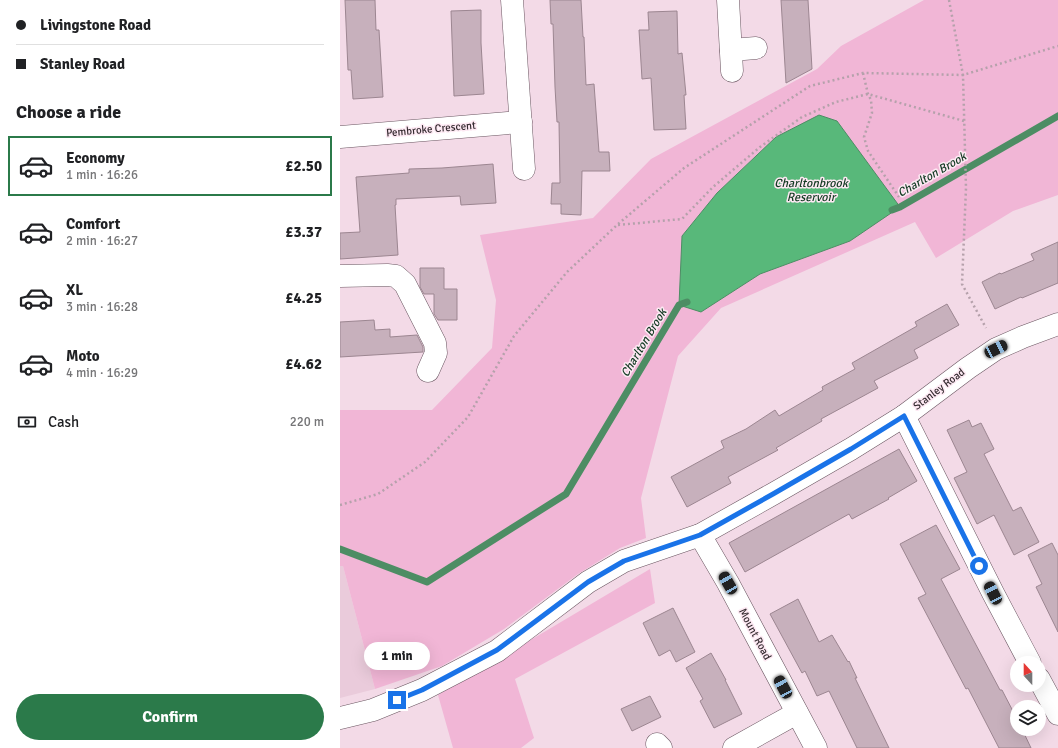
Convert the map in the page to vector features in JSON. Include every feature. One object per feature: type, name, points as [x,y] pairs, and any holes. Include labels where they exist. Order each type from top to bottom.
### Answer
[{"type":"street","points":[[512,0],[524,169]]},
{"type":"street","points":[[728,0],[732,71]]},
{"type":"street","points":[[732,50],[756,48]]},
{"type":"street","name":"Pembroke Crescent","points":[[340,137],[521,122]]},
{"type":"street","points":[[340,276],[396,276],[405,284],[435,343],[436,353],[428,371]]},
{"type":"street","name":"Stanley Road","points":[[340,718],[373,710],[422,690],[497,650],[588,582],[624,561],[700,535],[845,453],[904,416],[996,349],[1022,337],[1058,324]]},
{"type":"street","points":[[904,416],[1026,656]]},
{"type":"street","name":"Mount Road","points":[[700,535],[728,583],[816,748]]},
{"type":"street","points":[[1046,692],[1058,714]]},
{"type":"street","points":[[734,748],[797,713]]},
{"type":"path","points":[[949,0],[963,75],[966,188],[962,284],[996,349]]},
{"type":"path","points":[[340,505],[378,494],[425,462],[468,417],[514,336],[567,272],[617,225],[684,168],[810,86],[863,73],[963,75],[1058,46]]},
{"type":"path","points":[[863,73],[868,94],[872,100],[872,113],[864,137],[868,151],[899,197]]},
{"type":"path","points":[[617,225],[682,219],[713,187],[760,147],[802,117],[836,102],[868,94],[964,121]]},
{"type":"shaded area","points":[[924,0],[1058,0],[1058,195],[1013,211],[936,258],[915,222],[721,308],[678,356],[641,498],[646,538],[620,548],[578,574],[504,629],[442,666],[375,689],[343,566],[340,566],[340,410],[432,410],[492,348],[496,300],[480,235],[593,218],[651,159],[817,69],[841,46]],"holes":[[[776,137],[850,241],[760,274],[701,312],[682,236],[717,193]]]},
{"type":"shaded area","points":[[340,566],[343,566],[375,689],[340,698]]},
{"type":"shaded area","points":[[650,569],[655,603],[515,679],[534,738],[521,748],[453,748],[438,695]]},
{"type":"water","name":"Charltonbrook Reservoir","points":[[819,115],[837,121],[900,207],[850,241],[760,274],[701,312],[679,305],[682,236],[717,193],[776,137]]},
{"type":"building","points":[[345,0],[375,0],[376,30],[379,30],[383,97],[353,99],[351,70],[348,70]]},
{"type":"building","points":[[550,0],[581,0],[586,85],[594,84],[599,152],[609,152],[610,171],[582,171],[581,215],[561,214],[561,204],[551,204],[552,183],[560,183],[559,122],[557,122],[553,24],[551,24]]},
{"type":"building","points":[[781,0],[808,0],[812,69],[786,83]]},
{"type":"building","points":[[481,10],[484,94],[454,96],[451,11]]},
{"type":"building","points":[[677,11],[678,54],[682,53],[686,95],[684,95],[686,129],[654,130],[651,78],[642,79],[639,30],[649,30],[648,12]]},
{"type":"building","points":[[493,164],[496,203],[461,205],[460,196],[396,199],[395,205],[398,255],[340,259],[340,233],[360,232],[356,177],[409,173],[409,169]]},
{"type":"building","points":[[1058,242],[1058,283],[995,309],[982,282],[1000,273],[1001,274],[1034,260],[1031,254]]},
{"type":"building","points":[[420,268],[444,268],[444,289],[457,289],[457,320],[438,320],[434,314],[434,294],[424,294],[420,287]]},
{"type":"building","points":[[947,304],[959,325],[914,350],[918,358],[874,381],[878,388],[821,419],[822,421],[776,448],[778,450],[728,477],[731,483],[687,507],[671,477],[724,448],[721,441],[746,429],[775,410],[779,416],[823,390],[822,387],[855,369],[852,363],[917,326],[915,322]]},
{"type":"building","points":[[374,320],[375,330],[390,329],[390,337],[417,335],[423,347],[423,352],[340,357],[340,322]]},
{"type":"building","points":[[969,420],[972,427],[981,423],[994,449],[984,454],[1013,511],[1021,507],[1039,542],[1014,555],[994,515],[977,524],[954,478],[967,472],[947,430]]},
{"type":"building","points":[[899,449],[917,481],[888,498],[889,499],[852,519],[849,514],[745,572],[729,543]]},
{"type":"building","points":[[936,525],[960,569],[941,579],[1000,690],[1002,690],[1010,705],[1010,736],[1025,736],[1031,748],[999,748],[968,688],[966,689],[918,598],[926,594],[900,544]]},
{"type":"building","points":[[1052,543],[1058,555],[1058,632],[1036,587],[1042,584],[1028,555]]},
{"type":"building","points":[[798,599],[819,642],[832,635],[848,662],[849,661],[857,678],[855,678],[889,748],[857,748],[829,691],[817,696],[805,671],[802,673],[770,614]]},
{"type":"building","points":[[673,608],[695,652],[676,662],[670,650],[659,656],[643,623]]},
{"type":"building","points":[[711,653],[742,714],[714,728],[700,701],[703,699],[686,668]]},
{"type":"building","points":[[650,696],[661,717],[632,731],[621,709]]},
{"type":"waterway","name":"Charlton Brook","points":[[892,210],[900,207],[1058,116]]},
{"type":"waterway","name":"Charlton Brook","points":[[340,549],[427,582],[566,494],[679,305],[687,302]]},
{"type":"route","points":[[397,700],[422,690],[497,650],[588,582],[624,561],[700,535],[851,449],[904,416],[979,566]]}]
